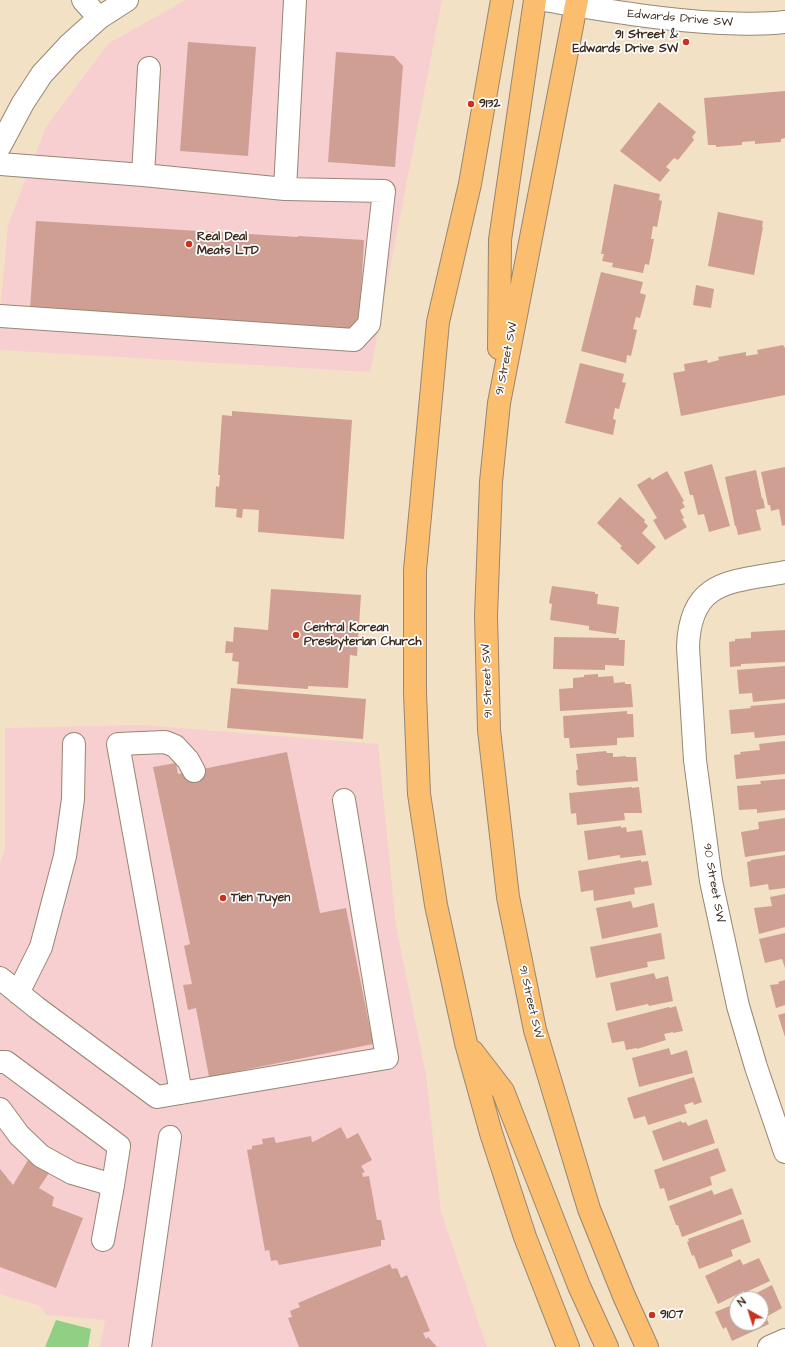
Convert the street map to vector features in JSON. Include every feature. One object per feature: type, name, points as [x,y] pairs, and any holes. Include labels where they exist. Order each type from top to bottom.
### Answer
[{"type":"main road","points":[[502,0],[470,184],[438,322],[415,570],[415,693],[419,794],[436,905],[466,1043],[491,1133],[525,1237],[568,1347]]},
{"type":"main road","points":[[499,403],[500,240],[535,0]]},
{"type":"main road","name":"91 Street SW","points":[[575,2],[499,403],[491,482],[486,616],[489,730],[508,897],[535,1030],[587,1202],[624,1296],[647,1347]]},
{"type":"main road","points":[[466,1043],[503,1091],[579,1286],[607,1347]]},
{"type":"street","points":[[83,0],[99,18]]},
{"type":"street","points":[[0,146],[23,102],[42,74],[99,18],[127,0]]},
{"type":"street","points":[[285,189],[295,0]]},
{"type":"street","name":"Edwards Drive SW","points":[[544,0],[575,2],[617,13],[680,21],[741,24],[785,22]]},
{"type":"street","points":[[143,175],[149,68]]},
{"type":"street","points":[[0,164],[143,175],[285,189],[384,191],[369,324],[354,340],[0,316]]},
{"type":"street","name":"90 Street SW","points":[[785,572],[730,582],[716,588],[708,593],[695,608],[688,632],[695,760],[711,880],[738,1006],[756,1067],[785,1152]]},
{"type":"street","points":[[181,1092],[118,744],[165,742],[175,746],[188,760],[194,771]]},
{"type":"street","points":[[18,993],[41,947],[64,856],[73,799],[74,744]]},
{"type":"street","points":[[0,978],[157,1097],[388,1058],[344,800]]},
{"type":"street","points":[[0,1062],[6,1062],[119,1146],[103,1240]]},
{"type":"street","points":[[0,1109],[19,1135],[41,1156],[72,1173],[113,1185]]},
{"type":"street","points":[[140,1347],[170,1137]]},
{"type":"street","points":[[769,1347],[785,1340]]},
{"type":"shaded area","points":[[186,0],[442,0],[370,372],[0,350],[0,315],[8,225],[46,127],[109,43]]},
{"type":"shaded area","points":[[142,725],[378,744],[396,926],[426,1074],[441,1212],[487,1347],[100,1347],[105,1320],[46,1315],[40,1306],[0,1294],[0,862],[5,850],[5,728]]},
{"type":"green space","points":[[56,1320],[91,1329],[88,1347],[45,1347]]},
{"type":"building","points":[[188,42],[256,47],[248,156],[180,151]]},
{"type":"building","points":[[336,52],[394,56],[403,66],[395,167],[328,162]]},
{"type":"building","points":[[785,91],[785,138],[781,139],[781,142],[755,144],[755,141],[742,142],[742,145],[716,147],[716,145],[708,145],[704,98]]},
{"type":"building","points":[[659,102],[696,132],[692,137],[694,140],[678,160],[674,158],[666,167],[670,170],[660,182],[620,151]]},
{"type":"building","points":[[614,184],[660,194],[659,200],[662,201],[657,227],[653,226],[651,239],[654,239],[649,265],[645,264],[643,273],[612,267],[613,263],[602,261],[604,254],[601,254]]},
{"type":"building","points":[[718,212],[763,221],[754,275],[708,266]]},
{"type":"building","points":[[36,221],[364,240],[359,330],[30,309]]},
{"type":"building","points":[[601,272],[643,282],[640,293],[646,295],[640,318],[636,317],[633,329],[637,330],[631,356],[627,355],[626,363],[581,351]]},
{"type":"building","points":[[696,285],[714,289],[711,308],[693,305]]},
{"type":"building","points":[[783,345],[785,348],[785,395],[681,416],[673,373],[685,371],[684,364],[707,360],[708,363],[719,360],[718,357],[746,352],[746,356],[758,354],[757,350]]},
{"type":"building","points":[[580,363],[624,374],[622,382],[626,383],[619,409],[615,408],[613,419],[616,420],[613,435],[565,423]]},
{"type":"building","points":[[232,411],[352,420],[344,539],[258,532],[259,510],[243,509],[242,518],[236,517],[237,509],[215,507],[216,486],[219,487],[220,475],[218,475],[222,415],[232,416]]},
{"type":"building","points":[[712,464],[730,526],[709,532],[704,514],[698,515],[693,495],[690,495],[684,472]]},
{"type":"building","points":[[785,467],[785,525],[782,526],[779,509],[771,511],[770,505],[768,505],[761,472]]},
{"type":"building","points":[[756,470],[765,508],[756,510],[761,530],[738,535],[725,477]]},
{"type":"building","points":[[667,471],[684,501],[682,502],[685,507],[680,510],[684,518],[682,519],[687,527],[665,540],[653,520],[657,518],[637,485],[650,477],[652,480]]},
{"type":"building","points":[[620,497],[645,520],[644,522],[648,526],[642,533],[656,547],[638,565],[620,548],[622,546],[597,523]]},
{"type":"building","points":[[552,586],[595,592],[595,594],[598,594],[597,604],[619,607],[616,634],[589,630],[589,626],[550,620],[552,604],[549,603]]},
{"type":"building","name":"Central Korean Presbyterian Church","points":[[271,589],[361,595],[357,656],[350,655],[348,688],[308,686],[308,689],[237,684],[239,662],[232,661],[233,653],[225,653],[226,641],[233,642],[234,627],[268,630]]},
{"type":"building","points":[[785,630],[785,662],[741,664],[741,666],[730,667],[729,642],[735,641],[735,639],[751,638],[751,632]]},
{"type":"building","points":[[554,637],[619,638],[619,640],[625,640],[624,666],[605,665],[605,670],[553,669]]},
{"type":"building","points":[[785,666],[785,699],[753,702],[752,693],[739,694],[737,670]]},
{"type":"building","points":[[598,674],[598,677],[613,676],[614,683],[625,682],[625,684],[631,684],[633,707],[560,711],[559,689],[573,688],[573,678],[584,677],[584,675]]},
{"type":"building","points":[[231,688],[366,699],[363,739],[227,728]]},
{"type":"building","points":[[785,703],[785,735],[755,738],[754,732],[731,734],[729,710],[751,708],[750,706]]},
{"type":"building","points":[[627,711],[627,714],[633,714],[634,737],[617,738],[617,745],[570,748],[569,738],[564,738],[563,716]]},
{"type":"building","points":[[785,741],[785,774],[736,779],[734,755],[741,754],[740,752],[760,750],[759,744]]},
{"type":"building","points":[[606,751],[607,753],[613,753],[613,757],[636,757],[638,781],[577,785],[576,770],[578,770],[576,754]]},
{"type":"building","points":[[287,752],[320,913],[346,908],[373,1044],[209,1077],[196,1008],[188,1010],[183,985],[192,984],[184,946],[190,944],[153,767],[176,763],[178,774]]},
{"type":"building","points":[[785,779],[785,810],[757,813],[757,809],[739,810],[737,786],[761,784],[760,781]]},
{"type":"building","points":[[639,787],[642,813],[624,813],[625,820],[577,825],[576,813],[571,814],[569,793]]},
{"type":"building","points":[[785,818],[785,851],[745,857],[741,832],[759,829],[758,822]]},
{"type":"building","points":[[621,826],[621,828],[626,827],[627,832],[642,830],[646,855],[620,858],[620,855],[588,860],[584,831]]},
{"type":"building","points":[[785,855],[785,888],[769,890],[768,884],[750,887],[747,862],[751,860]]},
{"type":"building","points":[[641,860],[641,862],[648,861],[652,885],[634,888],[635,894],[594,901],[593,890],[581,892],[578,871]]},
{"type":"building","points":[[785,894],[785,927],[759,934],[754,908],[772,906],[770,897]]},
{"type":"building","points":[[631,901],[633,908],[654,903],[658,927],[602,939],[596,908]]},
{"type":"building","points":[[661,933],[665,959],[647,962],[648,967],[596,978],[590,947]]},
{"type":"building","points":[[785,933],[785,968],[782,959],[765,963],[759,939]]},
{"type":"building","points":[[654,973],[656,979],[668,976],[673,1001],[649,1006],[648,1004],[616,1011],[610,983]]},
{"type":"building","points":[[785,980],[785,1005],[776,1008],[770,985],[779,984],[778,982]]},
{"type":"building","points":[[676,1006],[683,1031],[664,1034],[666,1040],[637,1049],[626,1050],[624,1041],[612,1043],[607,1023]]},
{"type":"building","points":[[785,1013],[785,1037],[778,1015]]},
{"type":"building","points":[[669,1048],[671,1055],[687,1050],[693,1073],[639,1087],[632,1058]]},
{"type":"building","points":[[694,1077],[702,1102],[694,1105],[693,1102],[684,1105],[687,1113],[648,1125],[645,1116],[634,1119],[627,1098]]},
{"type":"building","points":[[707,1119],[715,1143],[663,1161],[652,1131],[681,1121],[682,1123],[686,1122],[688,1126]]},
{"type":"building","points":[[341,1127],[347,1139],[358,1133],[372,1160],[361,1166],[365,1172],[362,1173],[363,1177],[369,1176],[377,1220],[381,1220],[385,1240],[381,1240],[381,1246],[279,1265],[277,1260],[271,1261],[269,1250],[265,1251],[247,1150],[252,1149],[252,1146],[263,1144],[262,1139],[274,1137],[276,1143],[311,1136],[312,1142]]},
{"type":"building","points":[[718,1148],[726,1171],[710,1177],[712,1185],[668,1201],[664,1188],[660,1189],[654,1170]]},
{"type":"building","points":[[28,1160],[49,1173],[39,1188],[54,1197],[52,1206],[83,1218],[56,1288],[0,1267],[0,1169],[13,1185]]},
{"type":"building","points":[[732,1188],[742,1214],[682,1237],[669,1206],[712,1190],[714,1195]]},
{"type":"building","points":[[743,1219],[751,1242],[731,1250],[733,1256],[699,1269],[694,1255],[692,1256],[687,1242],[689,1241],[688,1239]]},
{"type":"building","points":[[759,1258],[770,1281],[748,1291],[729,1291],[729,1298],[718,1304],[705,1276],[740,1259],[743,1265]]},
{"type":"building","points":[[390,1264],[392,1269],[397,1268],[401,1278],[407,1275],[430,1331],[423,1333],[426,1339],[428,1337],[437,1347],[299,1347],[288,1318],[292,1317],[290,1311],[300,1307],[298,1303]]},
{"type":"building","points":[[772,1285],[782,1308],[769,1315],[769,1291],[760,1291]]},
{"type":"building","points":[[729,1306],[729,1331],[754,1331],[732,1341],[726,1327],[723,1329],[715,1312]]},
{"type":"place","name":"91 Street & Edwards Drive SW","points":[[686,42]]},
{"type":"place","name":"9132","points":[[471,104]]},
{"type":"place","name":"Real Deal Meats LTD","points":[[189,244]]},
{"type":"place","name":"Central Korean Presbyterian Church","points":[[296,635]]},
{"type":"place","name":"Tien Tuyen","points":[[223,898]]},
{"type":"place","name":"9107","points":[[652,1315]]}]
